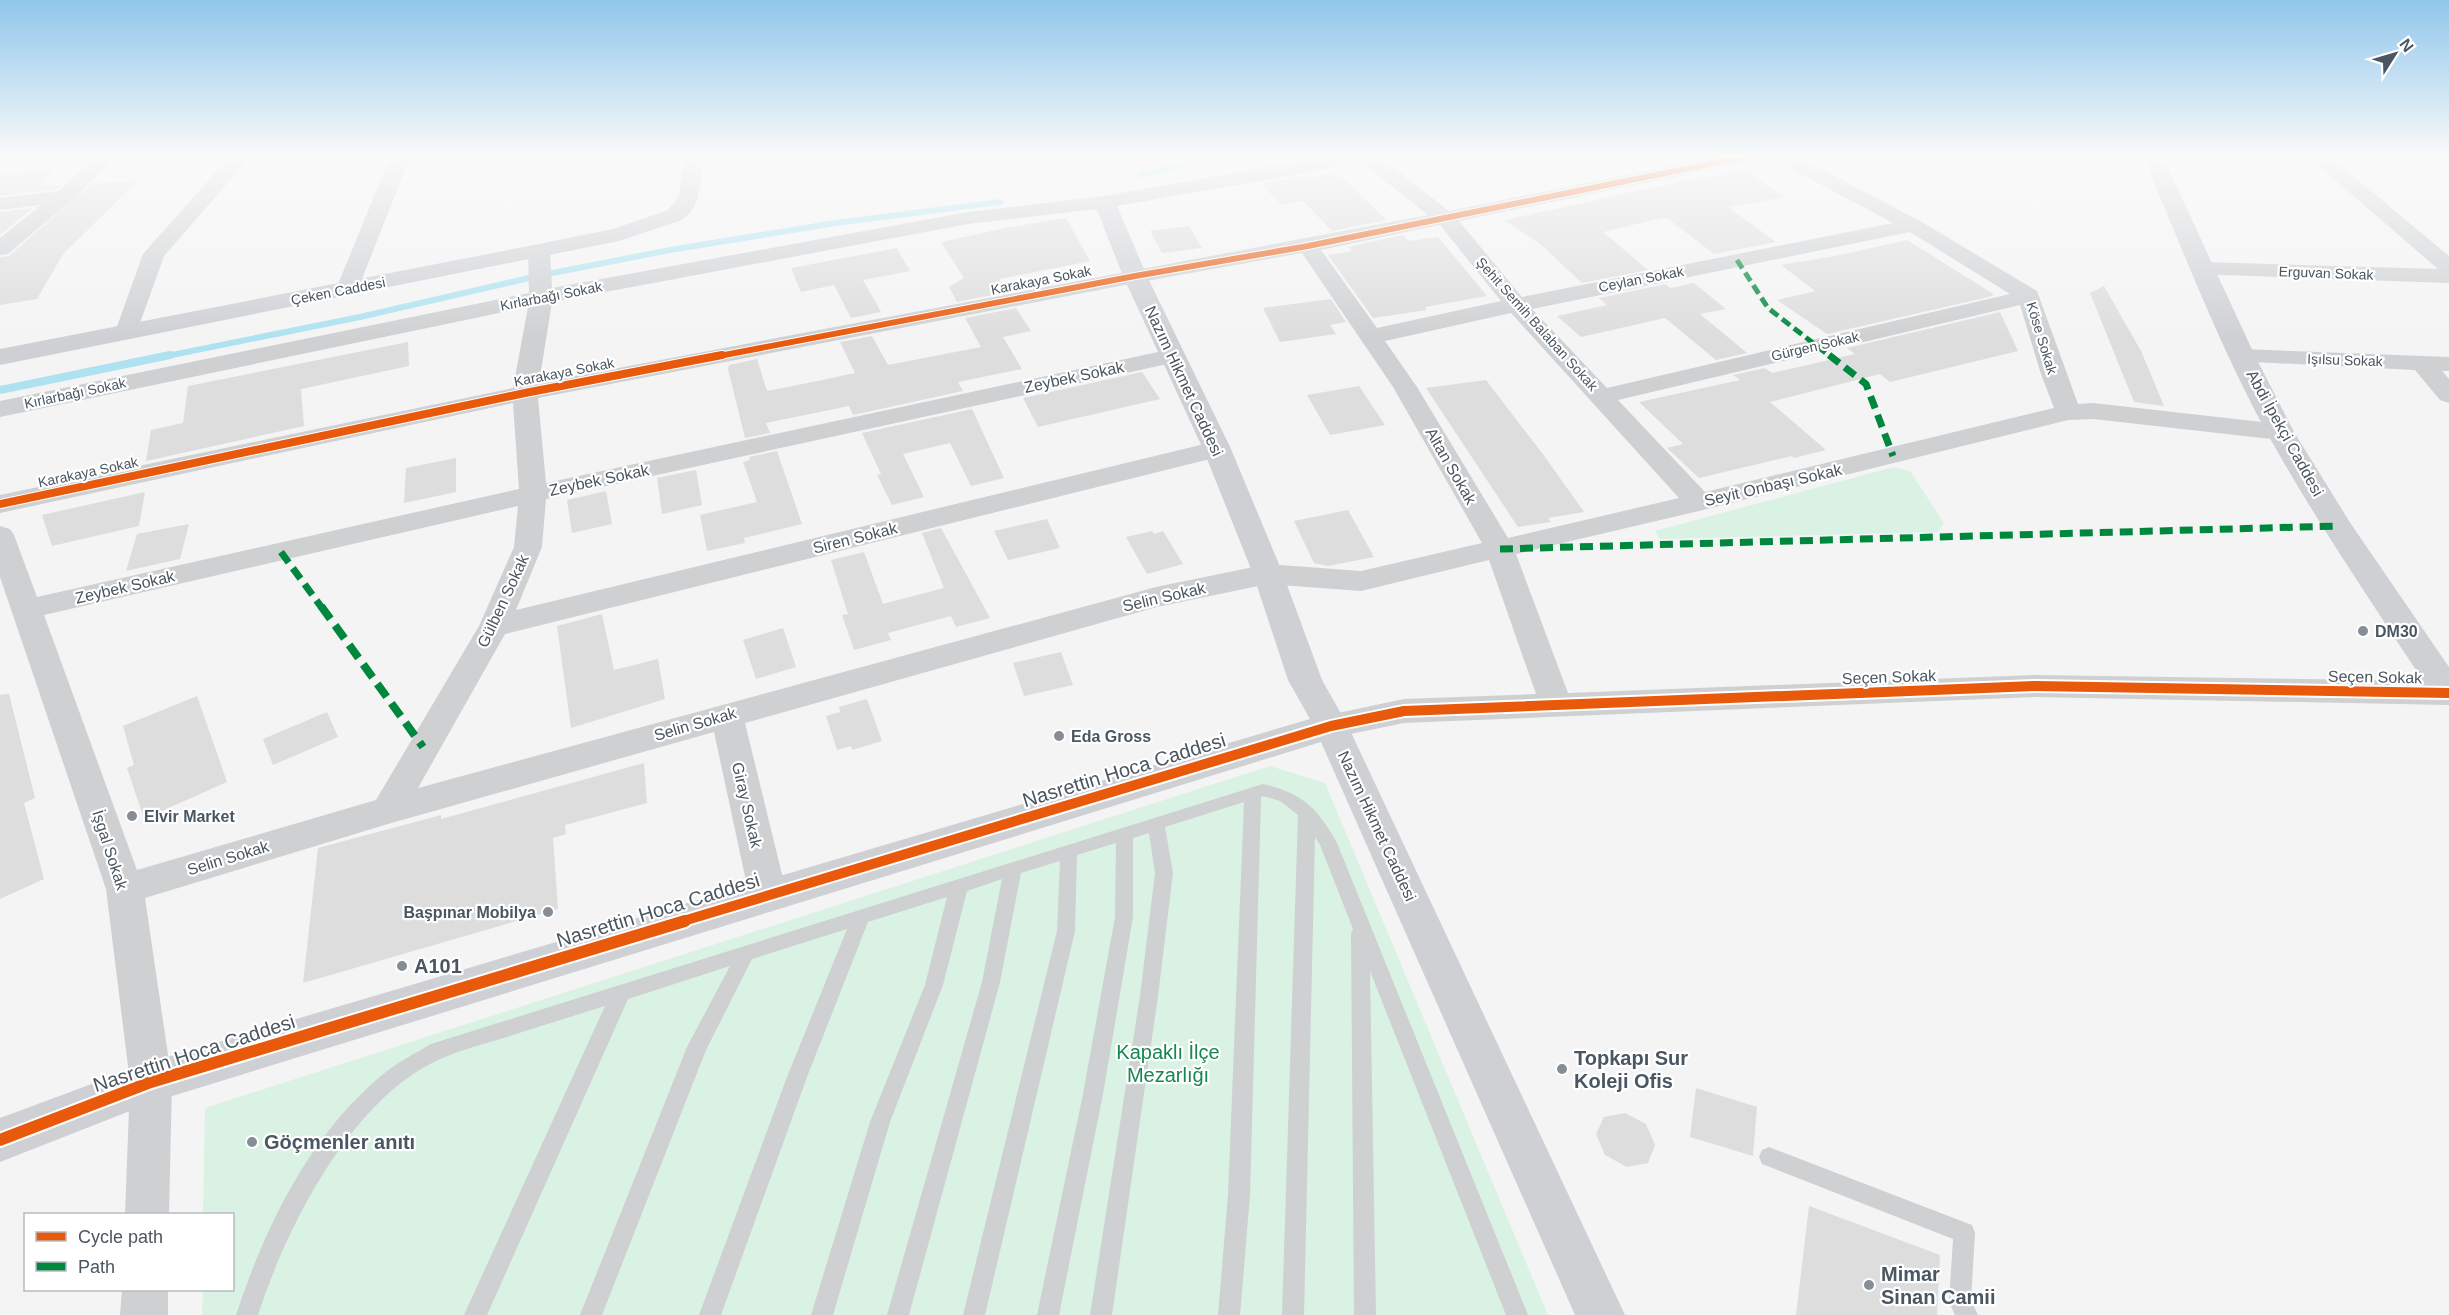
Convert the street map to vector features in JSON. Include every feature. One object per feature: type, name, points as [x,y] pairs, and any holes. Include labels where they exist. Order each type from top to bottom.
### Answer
[{"type":"street","points":[[0,249],[40,216]]},
{"type":"street","points":[[127,332],[154,254],[187,216]]},
{"type":"street","points":[[346,289],[376,216]]},
{"type":"street","name":"Çeken Caddesi","points":[[0,357],[539,251],[618,234],[670,216]]},
{"type":"street","name":"Kırlarbağı Sokak","points":[[0,409],[541,297],[982,216]]},
{"type":"street","name":"Nazım Hikmet Caddesi","points":[[1111,216],[1135,276],[1217,449],[1268,574],[1305,680],[1331,726],[1600,1315]]},
{"type":"street","name":"Karakaya Sokak","points":[[0,504],[525,393],[1135,276],[1308,246],[1453,216]]},
{"type":"street","name":"Köse Sokak","points":[[1897,216],[2029,296],[2053,374],[2068,412]]},
{"type":"street","name":"Abdi İpekçi Caddesi","points":[[2179,216],[2242,356],[2280,432],[2338,526],[2449,693]]},
{"type":"street","points":[[2389,216],[2449,267]]},
{"type":"street","name":"Şehit Semih Balaban Sokak","points":[[1445,218],[1516,304],[1699,503]]},
{"type":"street","name":"Ceylan Sokak","points":[[1370,337],[1516,304],[1913,225]]},
{"type":"street","name":"Altan Sokak","points":[[1308,246],[1405,387],[1500,549],[1556,705]]},
{"type":"street","name":"Gülben Sokak","points":[[388,810],[494,626],[528,547],[533,494],[525,393],[541,297],[539,251]]},
{"type":"street","name":"Erguvan Sokak","points":[[2203,269],[2449,276]]},
{"type":"street","name":"Gürgen Sokak","points":[[1601,397],[2029,296]]},
{"type":"street","name":"Zeybek Sokak","points":[[17,605],[1172,356]]},
{"type":"street","name":"Işılsu Sokak","points":[[2242,356],[2449,364]]},
{"type":"street","points":[[2422,363],[2449,395]]},
{"type":"street","name":"Seyit Onbaşı Sokak","points":[[1268,574],[1361,581],[1699,503],[2068,412],[2093,411],[2280,432]]},
{"type":"street","name":"Siren Sokak","points":[[494,626],[1217,449]]},
{"type":"street","name":"İşgal Sokak","points":[[0,535],[17,605],[125,889],[151,1082],[147,1213]]},
{"type":"street","name":"Selin Sokak","points":[[125,889],[388,810],[727,715],[1156,597],[1268,574]]},
{"type":"street","name":"Seçen Sokak","points":[[1331,726],[1404,711],[2035,686],[2449,693]]},
{"type":"street","name":"Giray Sokak","points":[[727,715],[768,895]]},
{"type":"street","name":"Nasrettin Hoca Caddesi","points":[[0,1140],[151,1082],[1331,726]]},
{"type":"street","points":[[144,1315],[145,1291]]},
{"type":"lane","points":[[247,1315],[253,1293],[298,1196],[347,1124],[387,1082],[438,1050],[1263,790],[1282,793],[1307,811],[1328,843],[1517,1315]]},
{"type":"lane","points":[[1229,1315],[1239,1194],[1253,793]]},
{"type":"lane","points":[[1293,1315],[1307,811]]},
{"type":"lane","points":[[1101,1315],[1149,996],[1164,873],[1156,824]]},
{"type":"lane","points":[[1048,1315],[1093,1094],[1124,917],[1125,833]]},
{"type":"lane","points":[[974,1315],[1066,932],[1069,851]]},
{"type":"lane","points":[[898,1315],[991,982],[1013,869]]},
{"type":"lane","points":[[822,1315],[880,1122],[934,985],[958,886]]},
{"type":"lane","points":[[710,1315],[797,1077],[861,917]]},
{"type":"lane","points":[[1360,925],[1365,1315]]},
{"type":"lane","points":[[591,1315],[697,1047],[746,953]]},
{"type":"lane","points":[[475,1315],[621,992]]},
{"type":"lane","points":[[1769,1157],[1964,1233],[1960,1302],[1967,1315]]},
{"type":"green space","points":[[1894,467],[1910,471],[1944,523],[1938,532],[1659,539],[1655,531]]},
{"type":"green space","name":"Kapaklı İlçe Mezarlığı","points":[[1270,766],[1325,783],[1548,1315],[202,1315],[203,1291],[234,1291],[234,1213],[203,1213],[205,1108]]},
{"type":"building","points":[[0,216],[23,216],[0,235]]},
{"type":"building","points":[[54,216],[102,216],[63,254],[37,299],[0,305],[0,257],[9,256]]},
{"type":"building","points":[[1318,216],[1383,216],[1387,220],[1332,231]]},
{"type":"building","points":[[1521,216],[1741,216],[1776,242],[1714,254],[1667,218],[1662,218],[1603,232],[1648,270],[1582,283],[1539,243],[1504,220]]},
{"type":"building","points":[[1066,218],[1090,261],[999,279],[1007,292],[957,302],[949,287],[964,278],[941,242]]},
{"type":"building","points":[[1189,226],[1202,248],[1162,253],[1150,231]]},
{"type":"building","points":[[1403,235],[1409,241],[1438,237],[1487,296],[1425,307],[1427,310],[1373,318],[1328,255],[1352,251],[1348,247]]},
{"type":"building","points":[[1907,240],[1992,293],[1993,296],[1827,334],[1777,300],[1815,291],[1781,265]]},
{"type":"building","points":[[897,248],[910,271],[863,280],[881,312],[851,318],[834,285],[801,292],[791,268]]},
{"type":"building","points":[[1694,283],[1726,309],[1700,314],[1747,353],[1716,360],[1665,318],[1581,337],[1557,316],[1607,305],[1599,298],[1666,284],[1670,288]]},
{"type":"building","points":[[2104,286],[2141,351],[2164,406],[2134,402],[2090,293]]},
{"type":"building","points":[[1331,299],[1346,322],[1330,325],[1336,334],[1280,342],[1263,308]]},
{"type":"building","points":[[1016,308],[1031,331],[1003,337],[1022,369],[958,382],[963,391],[853,415],[849,406],[766,423],[770,433],[745,438],[728,369],[729,365],[757,359],[767,391],[818,381],[855,373],[840,342],[872,336],[888,365],[981,347],[965,318]]},
{"type":"building","points":[[2000,312],[2018,351],[1890,382],[1880,374],[1770,402],[1826,450],[1794,458],[1792,456],[1699,478],[1667,448],[1683,444],[1639,402],[1740,380],[1733,375],[1765,368],[1772,373],[1855,354],[1847,348]]},
{"type":"building","points":[[408,342],[409,366],[301,389],[304,426],[146,461],[151,430],[183,423],[188,386]]},
{"type":"building","points":[[1142,372],[1160,399],[1038,427],[1023,398]]},
{"type":"building","points":[[1486,380],[1584,512],[1548,518],[1551,522],[1518,527],[1426,388]]},
{"type":"building","points":[[1359,386],[1385,425],[1330,435],[1307,395]]},
{"type":"building","points":[[972,409],[1004,478],[971,486],[950,443],[903,454],[924,497],[892,505],[877,475],[881,474],[862,433]]},
{"type":"building","points":[[777,451],[802,524],[744,538],[745,543],[707,551],[700,515],[757,502],[743,462],[750,460],[749,457]]},
{"type":"building","points":[[456,458],[456,492],[404,503],[406,468]]},
{"type":"building","points":[[696,470],[702,505],[662,514],[657,478]]},
{"type":"building","points":[[606,491],[612,524],[572,533],[567,500]]},
{"type":"building","points":[[145,492],[139,526],[52,546],[42,515]]},
{"type":"building","points":[[1348,510],[1374,557],[1328,566],[1314,563],[1294,521]]},
{"type":"building","points":[[1047,519],[1060,548],[1008,560],[994,531]]},
{"type":"building","points":[[189,524],[180,559],[126,571],[137,534]]},
{"type":"building","points":[[941,528],[990,618],[956,627],[951,616],[888,633],[891,640],[854,650],[842,615],[848,614],[831,560],[864,552],[883,604],[944,588],[922,533]]},
{"type":"building","points":[[1152,531],[1154,534],[1163,531],[1183,564],[1147,574],[1126,537]]},
{"type":"building","points":[[602,614],[614,670],[658,659],[665,699],[571,728],[557,626]]},
{"type":"building","points":[[783,628],[796,667],[756,679],[743,640]]},
{"type":"building","points":[[1061,652],[1073,685],[1024,696],[1013,663]]},
{"type":"building","points":[[9,694],[35,798],[24,803],[44,879],[0,899],[0,695]]},
{"type":"building","points":[[197,696],[227,782],[144,819],[127,768],[134,765],[123,726]]},
{"type":"building","points":[[867,699],[882,741],[852,750],[851,746],[837,750],[826,716],[840,712],[839,707]]},
{"type":"building","points":[[327,712],[338,737],[273,765],[263,739]]},
{"type":"building","points":[[644,763],[647,803],[565,825],[566,834],[553,838],[558,909],[303,983],[318,848],[441,815],[441,819]]},
{"type":"building","points":[[1696,1088],[1757,1107],[1753,1156],[1690,1137]]},
{"type":"building","points":[[1625,1113],[1646,1124],[1655,1145],[1648,1163],[1627,1167],[1605,1155],[1596,1134],[1604,1117]]},
{"type":"building","name":"Mimar Sinan Camii","points":[[1809,1206],[1940,1255],[1937,1315],[1796,1315]]},
{"type":"waterway","points":[[162,357],[360,317],[542,275],[670,250],[887,216]]},
{"type":"waterway","points":[[0,390],[170,355]]},
{"type":"marked path","points":[[1737,260],[1768,308],[1866,384],[1893,456]]},
{"type":"marked path","points":[[1500,549],[2338,526]]},
{"type":"marked path","points":[[281,552],[423,747]]},
{"type":"cycle path","points":[[0,504],[525,393],[1135,276],[1308,246],[1453,216]]},
{"type":"cycle path","points":[[0,1140],[151,1082],[1331,726],[1404,711],[2035,686],[2449,693]]},
{"type":"place","name":"DM30","points":[[2363,631]]},
{"type":"place","name":"Eda Gross","points":[[1059,736]]},
{"type":"place","name":"Elvir Market","points":[[132,816]]},
{"type":"place","name":"Başpınar Mobilya","points":[[548,912]]},
{"type":"place","name":"A101","points":[[402,966]]},
{"type":"place","name":"Topkapı Sur Koleji Ofis","points":[[1562,1069]]},
{"type":"place","name":"Göçmenler anıtı","points":[[252,1142]]},
{"type":"place","name":"Mimar Sinan Camii","points":[[1869,1285]]}]
